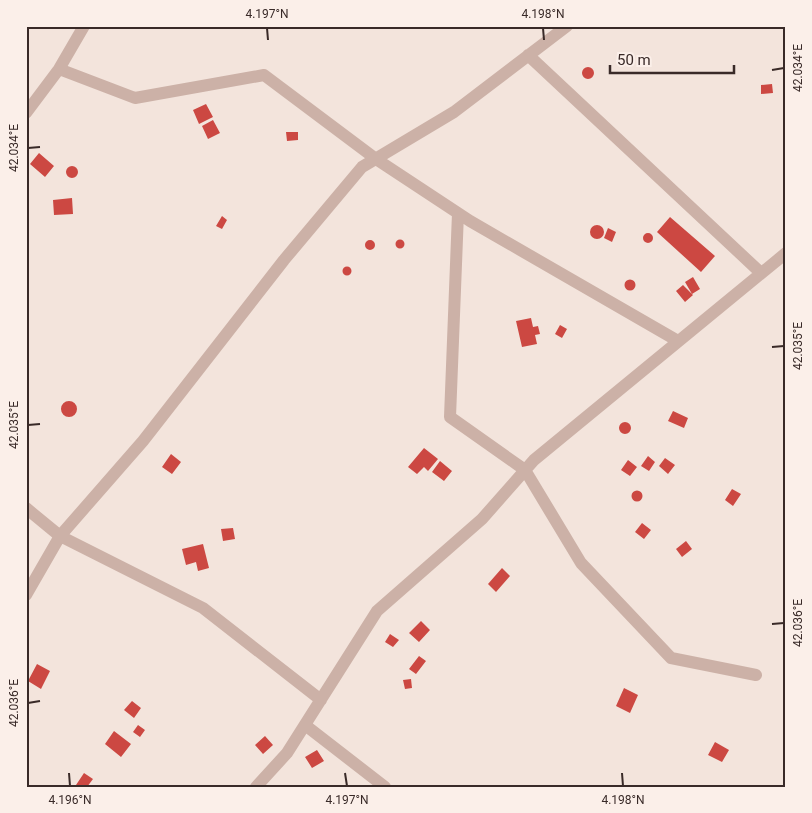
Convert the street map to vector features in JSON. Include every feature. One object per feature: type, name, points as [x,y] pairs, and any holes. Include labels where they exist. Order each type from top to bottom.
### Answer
[{"type":"street","points":[[26,113],[59,69],[84,26]]},
{"type":"street","points":[[26,595],[60,536],[143,441],[284,260],[362,167],[454,112],[567,26]]},
{"type":"street","points":[[528,55],[761,273]]},
{"type":"street","points":[[59,69],[135,98],[264,76],[376,159],[458,213],[678,342]]},
{"type":"street","points":[[458,213],[450,417],[525,470],[581,564],[671,658],[756,674]]},
{"type":"street","points":[[256,787],[287,754],[377,611],[482,519],[534,460],[786,253]]},
{"type":"street","points":[[26,508],[60,536],[203,608],[321,700]]},
{"type":"street","points":[[306,725],[385,787]]},
{"type":"building","points":[[586,67],[590,67],[594,73],[590,79],[586,79],[582,75],[582,71]]},
{"type":"building","points":[[772,84],[773,93],[761,94],[761,85]]},
{"type":"building","points":[[206,104],[213,117],[199,124],[193,110]]},
{"type":"building","points":[[213,120],[220,133],[208,139],[202,126]]},
{"type":"building","points":[[286,132],[298,132],[298,140],[287,141]]},
{"type":"building","points":[[39,153],[54,166],[45,177],[30,164]]},
{"type":"building","points":[[70,166],[74,166],[78,172],[74,178],[70,178],[66,174],[66,170]]},
{"type":"building","points":[[72,198],[73,214],[54,215],[53,200]]},
{"type":"building","points":[[222,216],[227,220],[222,229],[216,226]]},
{"type":"building","points":[[670,217],[715,256],[701,272],[657,232]]},
{"type":"building","points":[[597,225],[602,227],[604,232],[602,237],[597,239],[592,237],[590,232],[592,227]]},
{"type":"building","points":[[608,228],[616,232],[612,242],[604,238]]},
{"type":"building","points":[[646,233],[650,233],[653,238],[652,242],[646,243],[643,240],[643,236]]},
{"type":"building","points":[[400,239],[405,244],[400,249],[395,244]]},
{"type":"building","points":[[368,240],[372,240],[375,245],[374,249],[368,250],[365,247],[365,243]]},
{"type":"building","points":[[347,266],[352,271],[347,276],[342,271]]},
{"type":"building","points":[[693,277],[700,289],[692,294],[685,282]]},
{"type":"building","points":[[630,279],[636,285],[630,291],[624,285]]},
{"type":"building","points":[[683,285],[693,295],[685,302],[676,291]]},
{"type":"building","points":[[531,318],[533,327],[538,326],[540,334],[535,335],[537,344],[522,347],[516,321]]},
{"type":"building","points":[[560,325],[567,329],[562,338],[555,334]]},
{"type":"building","points":[[69,401],[77,409],[69,417],[61,409]]},
{"type":"building","points":[[673,411],[688,418],[684,428],[668,421]]},
{"type":"building","points":[[625,422],[631,428],[625,434],[619,428]]},
{"type":"building","points":[[424,448],[438,459],[428,471],[424,467],[417,474],[408,467]]},
{"type":"building","points":[[171,454],[181,462],[172,474],[162,467]]},
{"type":"building","points":[[648,456],[655,462],[649,471],[641,466]]},
{"type":"building","points":[[665,458],[675,465],[668,474],[659,466]]},
{"type":"building","points":[[628,460],[637,467],[630,476],[621,470]]},
{"type":"building","points":[[440,461],[452,471],[444,481],[432,472]]},
{"type":"building","points":[[732,489],[741,494],[733,506],[725,500]]},
{"type":"building","points":[[637,490],[643,496],[637,502],[631,496]]},
{"type":"building","points":[[642,523],[651,530],[644,539],[635,532]]},
{"type":"building","points":[[233,528],[235,539],[223,541],[221,529]]},
{"type":"building","points":[[686,541],[692,549],[682,557],[676,549]]},
{"type":"building","points":[[203,544],[209,568],[198,571],[196,562],[186,565],[182,549]]},
{"type":"building","points":[[502,568],[510,576],[496,592],[488,584]]},
{"type":"building","points":[[421,621],[430,630],[419,642],[409,633]]},
{"type":"building","points":[[390,634],[399,640],[393,647],[385,642]]},
{"type":"building","points":[[419,656],[426,661],[416,674],[409,669]]},
{"type":"building","points":[[37,664],[50,671],[41,689],[28,681]]},
{"type":"building","points":[[411,679],[412,688],[405,689],[403,680]]},
{"type":"building","points":[[624,688],[638,695],[630,713],[616,706]]},
{"type":"building","points":[[132,701],[141,708],[134,718],[124,710]]},
{"type":"building","points":[[138,725],[145,730],[140,737],[133,732]]},
{"type":"building","points":[[114,731],[131,744],[121,757],[105,744]]},
{"type":"building","points":[[265,736],[273,745],[263,754],[255,745]]},
{"type":"building","points":[[715,742],[729,750],[722,762],[708,755]]},
{"type":"building","points":[[317,750],[324,761],[312,768],[305,757]]},
{"type":"building","points":[[84,773],[93,779],[87,787],[79,787],[76,785]]}]
